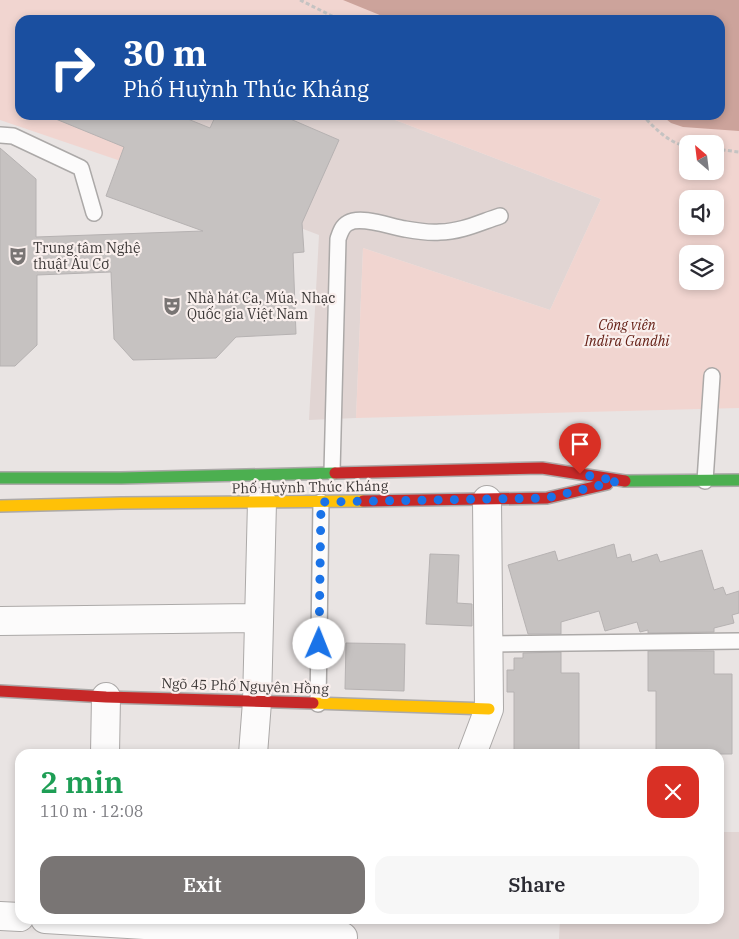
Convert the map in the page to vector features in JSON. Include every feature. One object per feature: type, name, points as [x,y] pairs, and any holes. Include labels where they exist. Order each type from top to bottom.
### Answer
[{"type":"main road","name":"Phố Huỳnh Thúc Kháng","points":[[0,478],[121,478],[542,468],[618,481],[739,480]]},
{"type":"main road","name":"Phố Huỳnh Thúc Kháng","points":[[0,506],[547,498],[618,481]]},
{"type":"main road","name":"Ngõ 45 Phố Nguyên Hồng","points":[[0,690],[106,697],[489,709]]},
{"type":"street","points":[[474,749],[489,709],[487,500]]},
{"type":"street","points":[[253,749],[260,618],[262,502]]},
{"type":"street","points":[[0,621],[260,618]]},
{"type":"street","points":[[105,749],[106,697]]},
{"type":"street","points":[[0,916],[15,918]]},
{"type":"street","points":[[82,924],[104,927],[343,932]]},
{"type":"lane","points":[[0,135],[13,136],[81,168],[94,213]]},
{"type":"lane","points":[[332,472],[338,239],[342,228],[348,222],[357,221],[374,222],[406,230],[441,232],[465,228],[500,216]]},
{"type":"lane","points":[[706,480],[712,376]]},
{"type":"lane","points":[[318,704],[321,502]]},
{"type":"lane","points":[[488,644],[739,641]]},
{"type":"path","points":[[300,0],[330,15]]},
{"type":"path","points":[[647,120],[679,145]]},
{"type":"path","points":[[724,150],[739,152]]},
{"type":"shaded area","points":[[343,0],[739,0],[739,131],[683,127],[667,120],[725,120],[725,15],[380,15]]},
{"type":"shaded area","points":[[180,120],[395,120],[601,199],[550,310],[363,248],[356,418],[309,420],[319,235],[159,174]]},
{"type":"shaded area","points":[[724,832],[739,832],[739,939],[559,939],[560,924],[724,924]]},
{"type":"green space","name":"Công viên Indira Gandhi","points":[[0,0],[739,0],[739,408],[356,418],[363,248],[550,310],[601,199],[395,120],[725,120],[725,15],[15,15],[15,120],[180,120],[159,174],[0,120]]},
{"type":"building","points":[[58,120],[190,120],[210,128],[214,120],[293,120],[339,140],[302,223],[304,252],[293,253],[296,334],[236,337],[216,358],[133,360],[114,339],[111,272],[37,275],[37,345],[15,366],[0,366],[0,148],[36,179],[36,237],[203,231],[106,196],[124,147]]},
{"type":"building","points":[[614,544],[617,558],[630,554],[632,562],[657,554],[660,562],[702,550],[714,590],[723,587],[726,595],[739,591],[739,613],[732,615],[734,623],[714,628],[714,632],[648,633],[648,630],[640,632],[637,622],[605,631],[599,611],[561,622],[561,634],[528,634],[508,565],[555,551],[558,561]]},
{"type":"building","points":[[430,554],[459,555],[457,603],[472,604],[472,626],[426,624]]},
{"type":"building","points":[[346,643],[405,644],[404,691],[345,689]]},
{"type":"building","points":[[648,651],[714,651],[714,674],[732,674],[732,754],[724,754],[724,749],[656,749],[656,691],[648,691]]},
{"type":"building","points":[[561,652],[561,673],[579,673],[579,749],[514,749],[514,692],[507,692],[507,670],[514,670],[514,658],[523,658],[523,653]]},
{"type":"traffic: fast","points":[[0,478],[121,478],[335,473]]},
{"type":"traffic: fast","points":[[625,481],[739,480]]},
{"type":"traffic: slow","points":[[0,506],[363,501]]},
{"type":"traffic: slow","points":[[313,703],[489,709]]},
{"type":"traffic: jam","points":[[335,473],[542,468],[625,481]]},
{"type":"traffic: jam","points":[[363,501],[547,498],[607,484]]},
{"type":"traffic: jam","points":[[0,691],[106,697],[313,703]]},
{"type":"place","name":"Trung tâm Nghệ thuật Âu Cơ","points":[[18,256]]},
{"type":"place","name":"Nhà hát Ca, Múa, Nhạc Quốc gia Việt Nam","points":[[172,306]]},
{"type":"route","points":[[319,644],[321,502],[547,498],[618,481],[580,474]]}]
